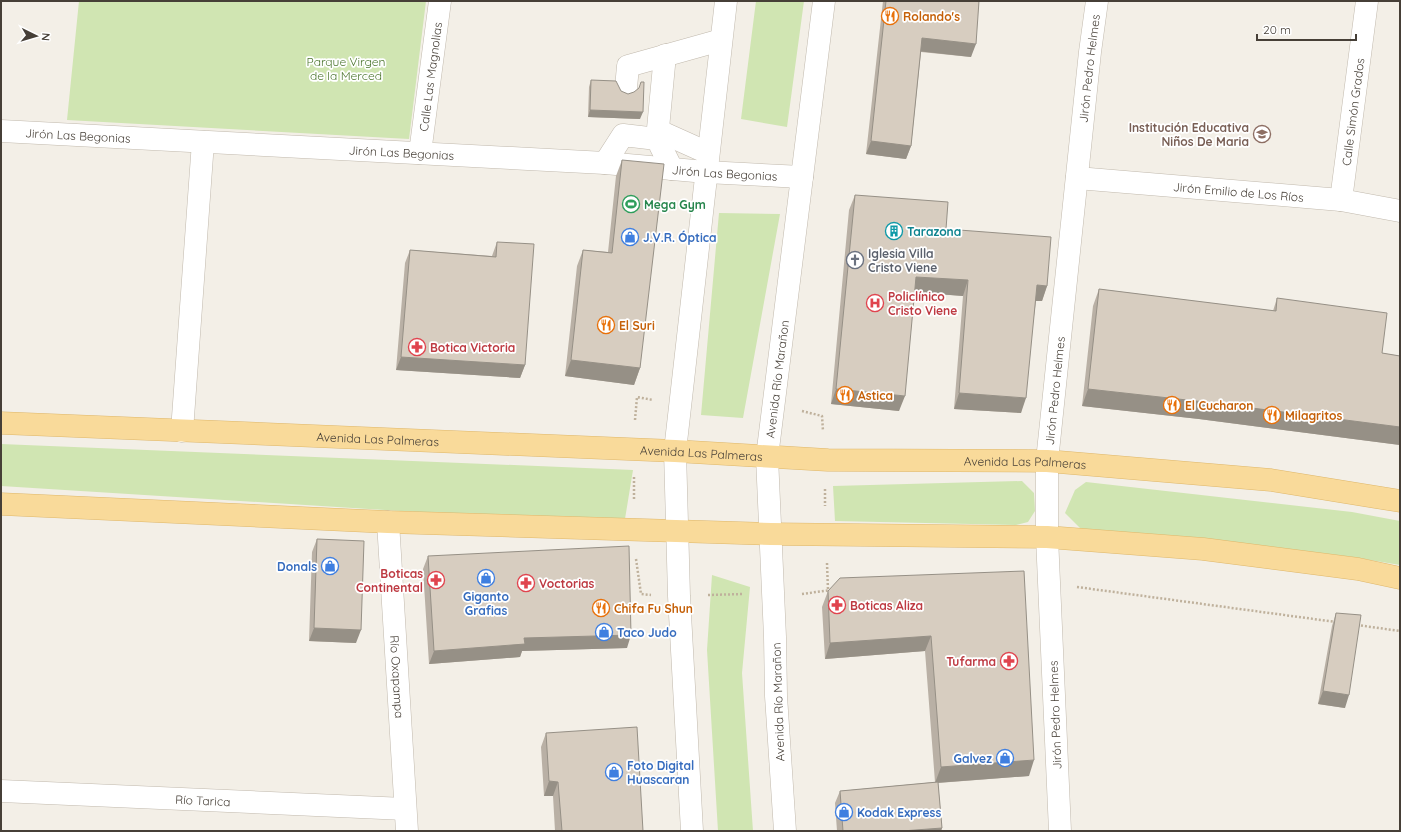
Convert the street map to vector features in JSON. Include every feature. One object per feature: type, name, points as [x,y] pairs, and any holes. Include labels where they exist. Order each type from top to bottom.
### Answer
[{"type":"main road","name":"Avenida Las Palmeras","points":[[1,423],[675,450],[828,460],[1047,461],[1271,480],[1400,501]]},
{"type":"main road","points":[[1,504],[388,522],[771,534],[1047,537],[1203,549],[1358,569],[1400,578]]},
{"type":"street","name":"Calle Las Magnolias","points":[[420,153],[440,1]]},
{"type":"street","points":[[692,831],[677,531],[675,450],[726,1]]},
{"type":"street","name":"Avenida Río Marañon","points":[[785,831],[776,696],[767,457],[824,1]]},
{"type":"street","name":"Jirón Pedro Helmes","points":[[1060,831],[1047,537],[1047,461],[1090,52],[1097,1]]},
{"type":"street","name":"Calle Simón Grados","points":[[1341,200],[1367,1]]},
{"type":"street","points":[[626,88],[628,66],[721,40]]},
{"type":"street","points":[[665,55],[658,135],[672,169]]},
{"type":"street","points":[[605,163],[624,127],[658,135],[707,163]]},
{"type":"street","name":"Jirón Las Begonias","points":[[1,131],[605,163],[672,169],[707,163],[802,177]]},
{"type":"street","points":[[182,431],[203,142]]},
{"type":"street","name":"Jirón Emilio de Los Ríos","points":[[1077,178],[1341,200],[1400,211]]},
{"type":"street","name":"Río Oxapampa","points":[[388,522],[407,831]]},
{"type":"street","name":"Río Tarica","points":[[1,791],[405,809]]},
{"type":"path","points":[[634,421],[636,397],[655,400]]},
{"type":"path","points":[[800,410],[822,416],[824,437]]},
{"type":"path","points":[[634,475],[634,506]]},
{"type":"path","points":[[825,486],[826,514]]},
{"type":"path","points":[[636,558],[641,594]]},
{"type":"path","points":[[827,561],[828,590]]},
{"type":"path","points":[[1049,584],[1340,622]]},
{"type":"path","points":[[802,594],[836,590]]},
{"type":"path","points":[[708,595],[747,594]]},
{"type":"path","points":[[1355,624],[1400,631]]},
{"type":"green space","name":"Parque Virgen de la Merced","points":[[79,1],[426,1],[409,139],[67,120]]},
{"type":"green space","points":[[756,1],[804,1],[787,127],[741,119]]},
{"type":"green space","points":[[719,213],[780,214],[743,418],[701,415]]},
{"type":"green space","points":[[1,444],[633,470],[624,525],[1,486]]},
{"type":"green space","points":[[1022,481],[1034,493],[1035,511],[1028,522],[1016,525],[835,521],[833,486]]},
{"type":"green space","points":[[1086,482],[1352,512],[1400,521],[1400,565],[1352,557],[1221,541],[1082,530],[1065,513],[1075,490]]},
{"type":"green space","points":[[712,575],[750,587],[742,673],[753,831],[718,831],[707,650]]},
{"type":"building","points":[[886,1],[979,1],[976,44],[922,38],[911,146],[871,141]]},
{"type":"building","points":[[591,80],[616,81],[621,91],[628,94],[634,92],[639,88],[641,82],[644,82],[643,112],[590,110]]},
{"type":"building","points":[[622,160],[664,164],[640,368],[571,360],[583,250],[612,253]]},
{"type":"building","points":[[855,195],[948,202],[946,229],[1051,237],[1047,286],[1037,285],[1026,398],[959,393],[968,280],[916,277],[905,396],[836,389]]},
{"type":"building","points":[[497,242],[534,244],[525,365],[401,357],[410,250],[496,257]]},
{"type":"building","points":[[1099,289],[1276,311],[1277,298],[1387,313],[1382,353],[1400,356],[1400,427],[1205,402],[1088,389]]},
{"type":"building","points":[[317,539],[364,541],[361,630],[314,628]]},
{"type":"building","points":[[629,546],[631,635],[524,638],[525,644],[434,651],[428,556]]},
{"type":"building","points":[[1024,571],[1034,760],[941,767],[931,636],[830,643],[828,591],[840,578]]},
{"type":"building","points":[[1336,613],[1361,615],[1349,695],[1323,691]]},
{"type":"building","points":[[637,727],[643,831],[562,831],[558,782],[549,781],[546,733]]},
{"type":"building","points":[[938,782],[942,828],[902,831],[843,831],[840,791]]},
{"type":"place","name":"Rolando's","points":[[890,16]]},
{"type":"place","name":"Institución Educativa Niños De Maria","points":[[1262,134]]},
{"type":"place","name":"Mega Gym","points":[[631,204]]},
{"type":"place","name":"Tarazona","points":[[894,231]]},
{"type":"place","name":"J.V.R. Óptica","points":[[630,237]]},
{"type":"place","name":"Iglesia Villa Cristo Viene","points":[[855,260]]},
{"type":"place","name":"Policlínico Cristo Viene","points":[[875,303]]},
{"type":"place","name":"El Suri","points":[[606,325]]},
{"type":"place","name":"Botica Victoria","points":[[417,347]]},
{"type":"place","name":"Astica","points":[[845,395]]},
{"type":"place","name":"El Cucharon","points":[[1172,405]]},
{"type":"place","name":"Milagritos","points":[[1272,415]]},
{"type":"place","name":"Donals","points":[[330,566]]},
{"type":"place","name":"Giganto Grafias","points":[[486,578]]},
{"type":"place","name":"Boticas Continental","points":[[436,580]]},
{"type":"place","name":"Voctorias","points":[[526,583]]},
{"type":"place","name":"Boticas Aliza","points":[[837,605]]},
{"type":"place","name":"Chifa Fu Shun","points":[[601,608]]},
{"type":"place","name":"Taco Judo","points":[[604,632]]},
{"type":"place","name":"Tufarma","points":[[1009,661]]},
{"type":"place","name":"Galvez","points":[[1005,758]]},
{"type":"place","name":"Foto Digital Huascaran","points":[[614,772]]},
{"type":"place","name":"Kodak Express","points":[[844,812]]}]
